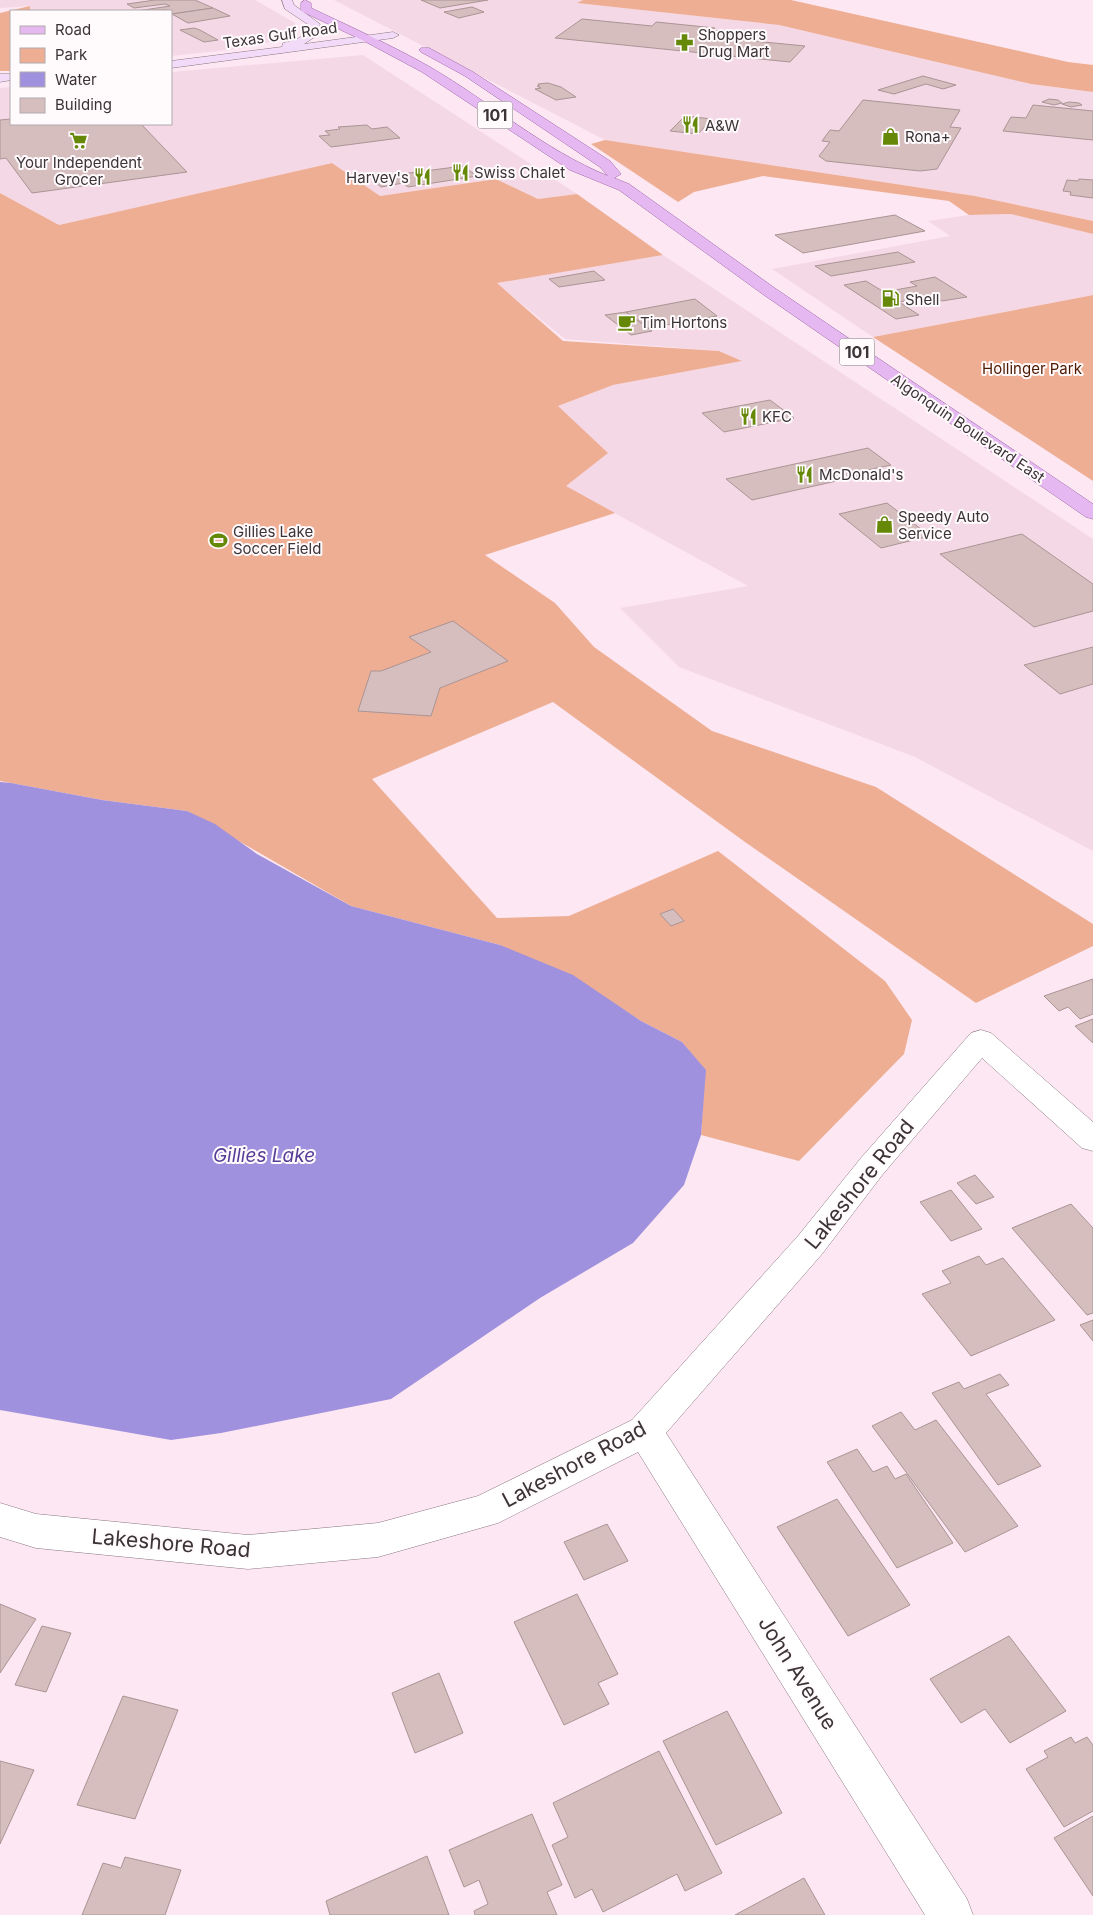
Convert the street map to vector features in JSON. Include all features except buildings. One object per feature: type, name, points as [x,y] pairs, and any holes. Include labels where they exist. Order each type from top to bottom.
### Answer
[{"type":"main road","points":[[254,55],[312,36],[315,24],[288,7],[287,0]]},
{"type":"main road","name":"Algonquin Boulevard East","points":[[320,4],[303,1],[305,9],[368,39],[426,70],[575,168],[624,187],[763,287],[1093,513]]},
{"type":"main road","name":"Algonquin Boulevard East","points":[[377,28],[469,74],[605,164],[624,187]]},
{"type":"main road","name":"Texas Gulf Road","points":[[172,65],[368,39],[402,39]]},
{"type":"street","name":"Lakeshore Road","points":[[0,1520],[36,1531],[248,1552],[378,1540],[485,1511],[645,1431],[810,1245],[872,1166],[981,1040],[1093,1140]]},
{"type":"street","name":"John Avenue","points":[[645,1431],[951,1915]]},
{"type":"shaded area","points":[[0,0],[255,0],[295,23],[294,37],[237,49],[172,56],[172,10],[30,10],[30,6],[0,8]]},
{"type":"shaded area","points":[[334,0],[583,0],[578,3],[779,25],[1031,84],[1093,92],[1093,221],[975,196],[605,140]]},
{"type":"shaded area","points":[[363,55],[577,194],[538,199],[496,179],[380,196],[332,163],[59,225],[0,193],[0,88],[10,87],[10,125],[172,125],[172,72]]},
{"type":"shaded area","points":[[1011,214],[1093,234],[1093,295],[873,337],[772,269],[950,236],[928,221],[969,215]]},
{"type":"shaded area","points":[[663,255],[1093,539],[1093,851],[915,757],[679,667],[620,608],[748,586],[565,486],[557,406],[613,385],[742,361],[719,351],[565,339],[496,283]]},
{"type":"green space","points":[[583,0],[791,0],[1068,62],[1093,65],[1093,92],[1031,84],[779,25],[577,3]]},
{"type":"green space","points":[[30,6],[30,10],[13,10]]},
{"type":"green space","points":[[10,11],[10,71],[0,71],[0,13]]},
{"type":"green space","points":[[605,140],[975,196],[1093,221],[1093,234],[1011,214],[969,215],[949,201],[763,176],[694,192],[678,202],[591,144]]},
{"type":"green space","points":[[332,163],[380,196],[496,179],[538,199],[577,194],[663,255],[497,283],[563,341],[719,351],[742,361],[613,385],[558,406],[608,453],[566,486],[615,513],[485,555],[555,603],[594,647],[712,731],[876,787],[1093,924],[1093,946],[976,1003],[745,842],[553,702],[372,779],[497,918],[569,916],[718,851],[885,981],[912,1020],[904,1054],[799,1161],[701,1135],[705,1070],[682,1042],[641,1021],[612,1002],[500,945],[351,906],[187,811],[102,800],[0,781],[0,193],[59,225]]},
{"type":"green space","name":"Hollinger Park","points":[[1093,295],[1093,481],[873,337],[1083,297]]},
{"type":"water","name":"Gillies Lake","points":[[0,782],[102,800],[187,811],[215,824],[257,854],[351,906],[500,945],[573,975],[641,1021],[682,1042],[706,1070],[701,1135],[684,1185],[633,1243],[540,1298],[391,1399],[221,1433],[171,1440],[0,1410]]},
{"type":"place","name":"Shoppers Drug Mart","points":[[684,43]]},
{"type":"place","name":"A&W","points":[[691,125]]},
{"type":"place","name":"Rona+","points":[[891,136]]},
{"type":"place","name":"Your Independent Grocer","points":[[79,141]]},
{"type":"place","name":"Swiss Chalet","points":[[460,172]]},
{"type":"place","name":"Harvey's","points":[[423,177]]},
{"type":"place","name":"Shell","points":[[891,299]]},
{"type":"place","name":"Tim Hortons","points":[[626,322]]},
{"type":"place","name":"KFC","points":[[748,416]]},
{"type":"place","name":"McDonald's","points":[[805,474]]},
{"type":"place","name":"Speedy Auto Service","points":[[884,525]]},
{"type":"place","name":"Gillies Lake Soccer Field","points":[[219,540]]}]
